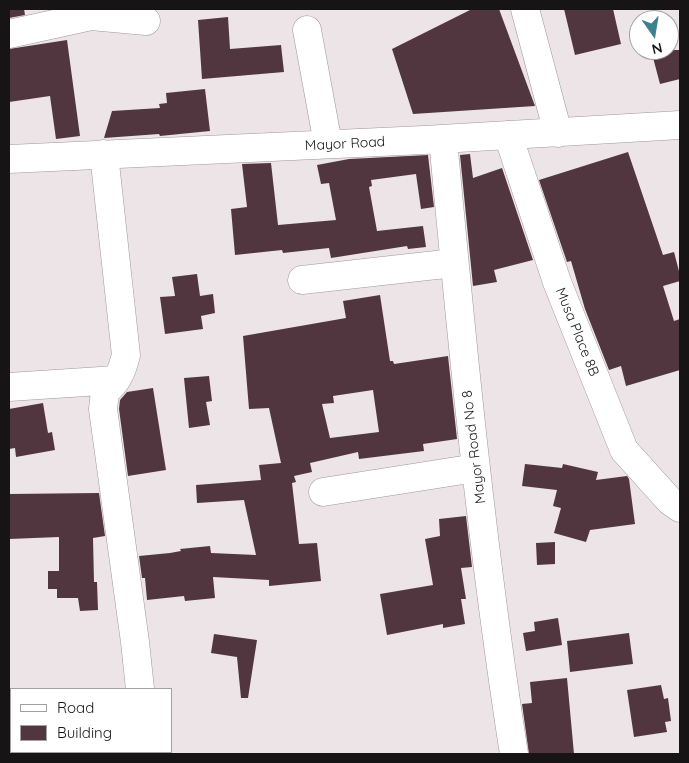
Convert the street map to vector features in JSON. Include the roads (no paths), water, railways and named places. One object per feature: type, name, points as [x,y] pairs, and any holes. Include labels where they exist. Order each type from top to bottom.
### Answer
[{"type":"street","points":[[525,9],[558,133]]},
{"type":"street","points":[[9,34],[91,16],[146,21]]},
{"type":"street","points":[[307,30],[328,144]]},
{"type":"street","name":"Mayor Road","points":[[9,159],[680,126]]},
{"type":"street","name":"Musa Place 8B","points":[[508,135],[557,282],[624,450],[670,501],[680,508]]},
{"type":"street","name":"Mayor Road No 8","points":[[443,139],[476,468],[505,699],[514,754]]},
{"type":"street","points":[[104,154],[126,355],[122,374],[105,392],[103,409],[140,688]]},
{"type":"street","points":[[302,280],[454,263]]},
{"type":"street","points":[[9,387],[116,380]]},
{"type":"street","points":[[323,492],[476,468]]}]
